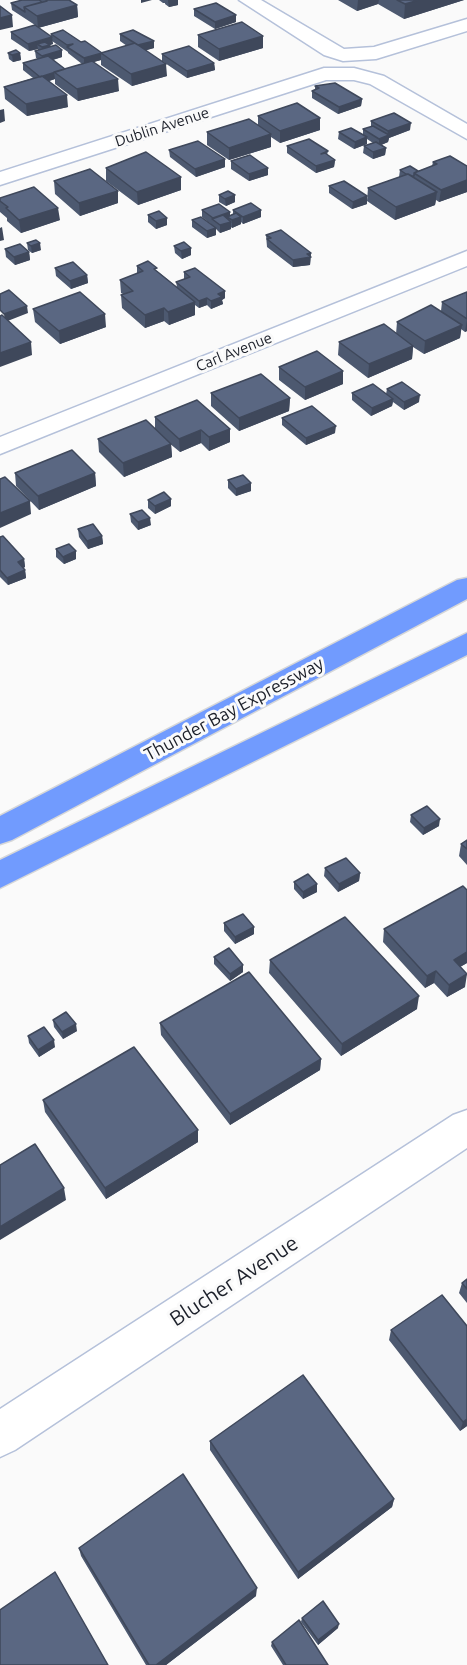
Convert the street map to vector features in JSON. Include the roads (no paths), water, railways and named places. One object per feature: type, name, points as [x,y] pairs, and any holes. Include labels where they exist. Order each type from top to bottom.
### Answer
[{"type":"highway","name":"Thunder Bay Expressway","points":[[0,831],[467,587]]},
{"type":"highway","points":[[0,875],[467,643]]},
{"type":"street","points":[[248,0],[331,51],[355,56],[376,53],[467,25]]},
{"type":"street","name":"Dublin Avenue","points":[[0,179],[324,74],[354,74],[377,80],[467,133]]},
{"type":"street","name":"Carl Avenue","points":[[0,446],[467,258]]},
{"type":"street","name":"Blucher Avenue","points":[[0,1435],[467,1127]]}]
